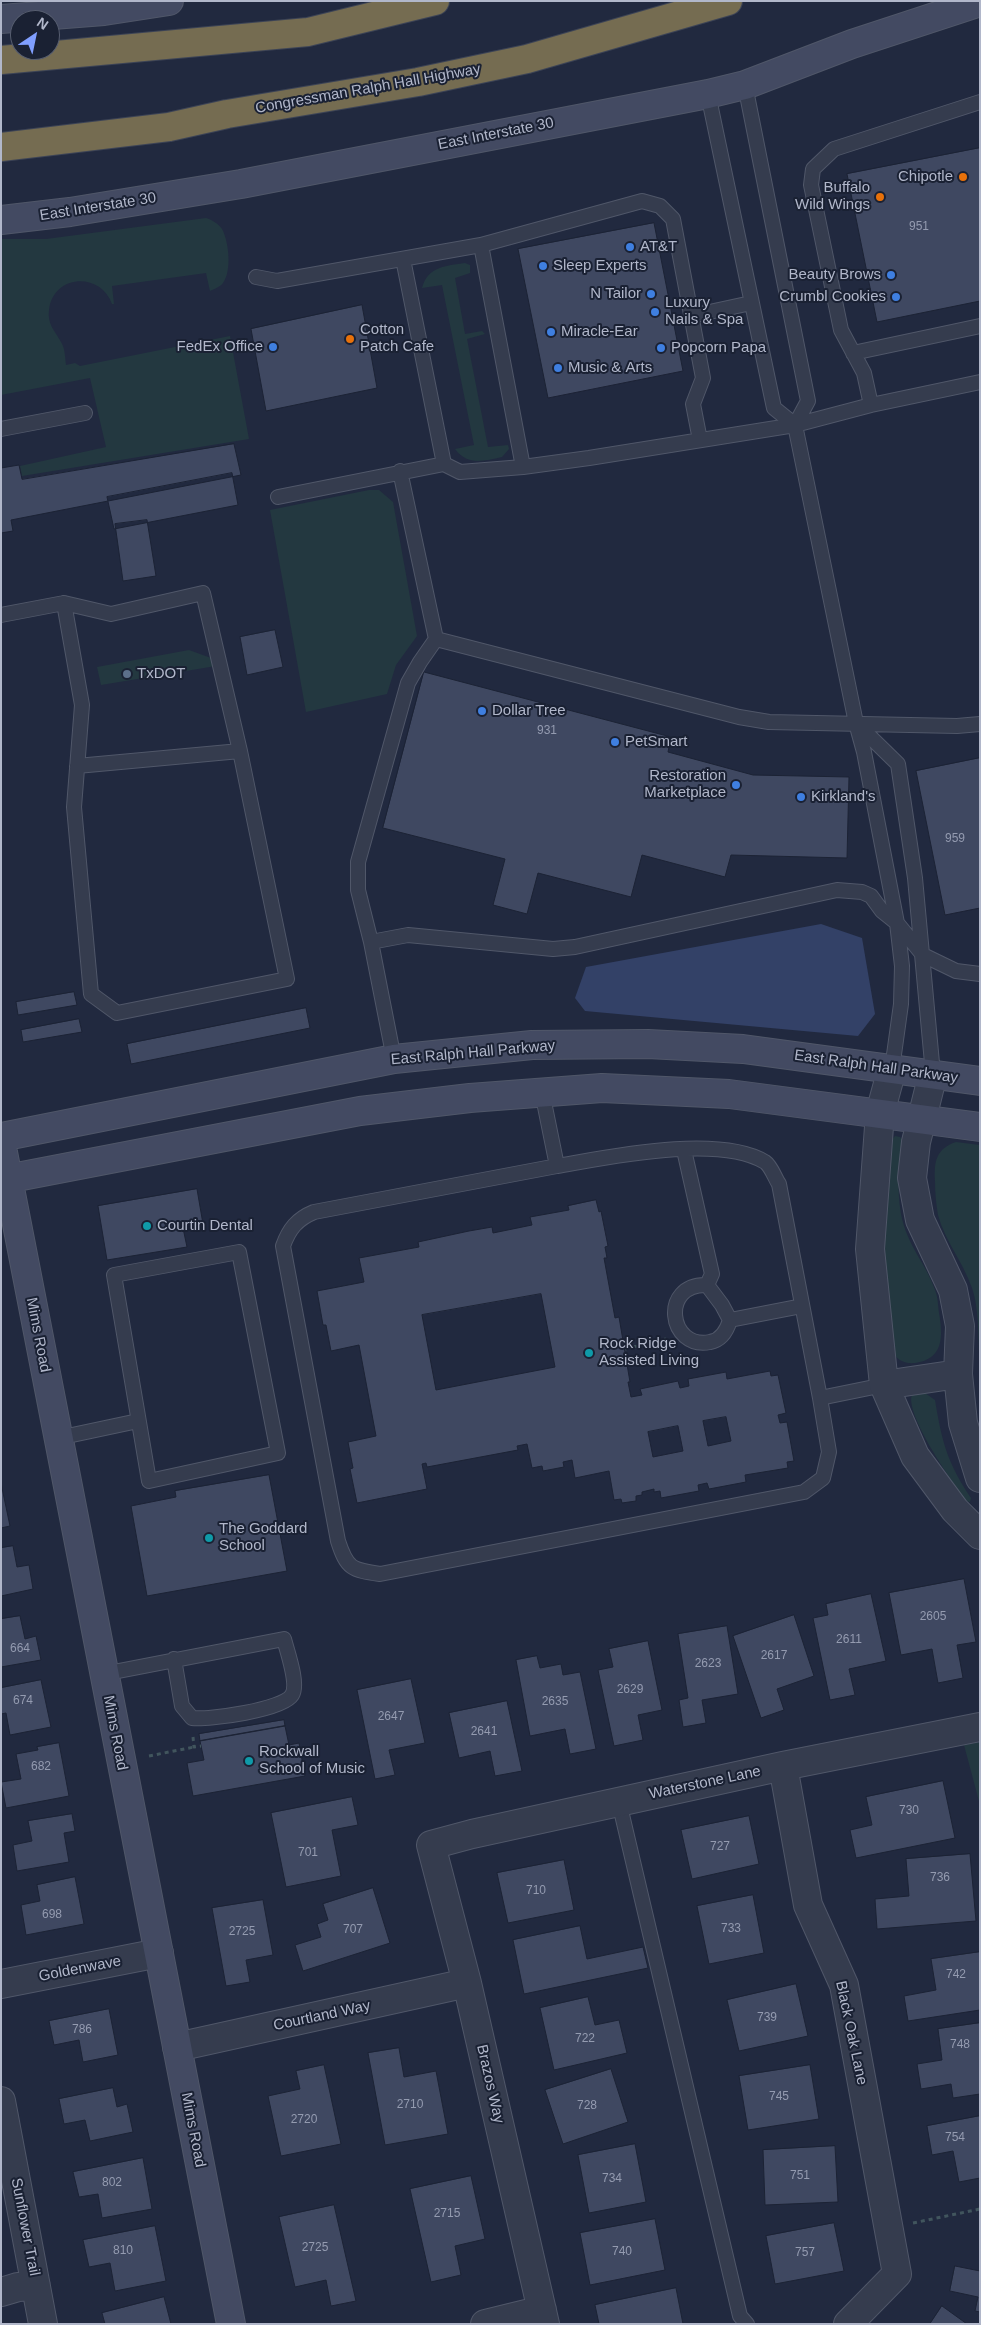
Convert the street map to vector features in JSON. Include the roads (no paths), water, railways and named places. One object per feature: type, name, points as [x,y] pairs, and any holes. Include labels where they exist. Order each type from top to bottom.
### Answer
[{"type":"highway","points":[[1,60],[308,32],[435,1]]},
{"type":"highway","name":"Congressman Ralph Hall Highway","points":[[1,147],[169,127],[227,114],[418,82],[527,59],[728,1]]},
{"type":"main road","points":[[1,19],[103,6],[169,1]]},
{"type":"main road","name":"East Interstate 30","points":[[1,220],[70,212],[241,184],[708,94],[745,85],[852,44],[980,2]]},
{"type":"main road","name":"East Ralph Hall Parkway","points":[[1,1137],[394,1059],[532,1045],[648,1044],[743,1049],[980,1080]]},
{"type":"main road","points":[[5,1179],[360,1112],[470,1098],[602,1088],[729,1094],[980,1126]]},
{"type":"main road","name":"Mims Road","points":[[1,1142],[5,1179],[58,1438],[231,2324]]},
{"type":"street","points":[[892,1069],[880,1113],[870,1249],[884,1385],[916,1456],[955,1510],[980,1535]]},
{"type":"street","points":[[933,1074],[916,1142],[912,1178],[920,1220],[954,1290],[960,1326],[958,1374],[962,1423],[980,1478]]},
{"type":"street","points":[[884,1385],[958,1374]]},
{"type":"street","name":"Waterstone Lane","points":[[431,1845],[472,1834],[783,1766],[980,1727]]},
{"type":"street","name":"Black Oak Lane","points":[[783,1766],[808,1905],[844,1985],[897,2274],[848,2324]]},
{"type":"street","name":"Brazos Way","points":[[431,1845],[467,1983],[543,2317]]},
{"type":"street","name":"Goldenwave","points":[[1,1984],[159,1953]]},
{"type":"street","name":"Courtland Way","points":[[177,2047],[467,1983]]},
{"type":"street","name":"Sunflower Trail","points":[[1,2101],[5,2146],[43,2324]]},
{"type":"street","points":[[1,2292],[36,2286]]},
{"type":"street","points":[[485,2324],[543,2317]]},
{"type":"lane","points":[[745,85],[808,401],[795,425]]},
{"type":"lane","points":[[708,94],[774,408],[795,425],[856,723],[864,752],[897,923],[902,966],[902,1004],[892,1069]]},
{"type":"lane","points":[[871,405],[864,373],[842,330],[839,320],[811,185],[813,169],[834,149],[980,102]]},
{"type":"lane","points":[[256,277],[277,281],[481,245],[642,201],[660,206],[673,220],[703,378],[693,404],[700,440]]},
{"type":"lane","points":[[481,245],[523,467]]},
{"type":"lane","points":[[403,258],[444,464]]},
{"type":"lane","points":[[691,316],[751,303]]},
{"type":"lane","points":[[853,353],[980,326]]},
{"type":"lane","points":[[278,497],[400,471],[444,464],[460,472],[523,467],[795,425],[871,405],[980,382]]},
{"type":"lane","points":[[1,429],[85,413]]},
{"type":"lane","points":[[394,1059],[371,942],[358,890],[358,862],[408,683],[436,639],[400,471]]},
{"type":"lane","points":[[1,615],[64,603],[112,614],[203,594],[240,752],[286,979],[117,1013],[91,994],[74,807],[82,704],[64,603]]},
{"type":"lane","points":[[436,639],[739,718],[769,722],[957,726],[980,724]]},
{"type":"lane","points":[[856,723],[898,764],[915,878],[933,1074]]},
{"type":"lane","points":[[77,766],[240,752]]},
{"type":"lane","points":[[371,942],[408,935],[552,949],[575,947],[837,890],[862,892],[871,896],[882,910],[897,923],[922,955],[956,971],[980,974]]},
{"type":"lane","points":[[542,1092],[558,1166]]},
{"type":"lane","points":[[684,1150],[712,1274],[706,1285]]},
{"type":"lane","points":[[684,1150],[743,1152],[767,1163],[779,1184],[820,1398],[829,1452],[823,1478],[804,1492],[380,1574],[359,1571],[344,1560],[338,1541],[283,1246],[288,1232],[302,1217],[314,1212],[558,1166],[630,1154],[684,1150]]},
{"type":"lane","points":[[239,1252],[278,1453],[149,1481],[138,1421],[114,1275],[239,1252]]},
{"type":"lane","points":[[694,1285],[706,1285],[722,1305],[730,1320],[726,1332],[714,1342],[700,1344],[687,1338],[680,1331],[675,1318],[676,1304],[682,1292],[694,1285]]},
{"type":"lane","points":[[730,1320],[802,1306]]},
{"type":"lane","points":[[820,1398],[884,1385]]},
{"type":"lane","points":[[58,1438],[138,1421]]},
{"type":"lane","points":[[103,1674],[174,1659],[284,1639],[295,1686],[292,1696],[279,1705],[209,1719],[192,1718],[182,1706],[174,1659]]},
{"type":"lane","points":[[619,1802],[740,2316],[747,2324]]},
{"type":"water","points":[[821,924],[862,938],[875,1014],[858,1036],[585,1011],[575,998],[586,967]]},
{"type":"place","name":"Chipotle","points":[[963,177]]},
{"type":"place","name":"Buffalo Wild Wings","points":[[880,197]]},
{"type":"place","name":"AT&T","points":[[630,247]]},
{"type":"place","name":"Sleep Experts","points":[[543,266]]},
{"type":"place","name":"Beauty Brows","points":[[891,275]]},
{"type":"place","name":"N Tailor","points":[[651,294]]},
{"type":"place","name":"Crumbl Cookies","points":[[896,297]]},
{"type":"place","name":"Luxury Nails & Spa","points":[[655,312]]},
{"type":"place","name":"Miracle-Ear","points":[[551,332]]},
{"type":"place","name":"Cotton Patch Cafe","points":[[350,339]]},
{"type":"place","name":"FedEx Office","points":[[273,347]]},
{"type":"place","name":"Popcorn Papa","points":[[661,348]]},
{"type":"place","name":"Music & Arts","points":[[558,368]]},
{"type":"place","name":"TxDOT","points":[[127,674]]},
{"type":"place","name":"Dollar Tree","points":[[482,711]]},
{"type":"place","name":"PetSmart","points":[[615,742]]},
{"type":"place","name":"Restoration Marketplace","points":[[736,785]]},
{"type":"place","name":"Kirkland's","points":[[801,797]]},
{"type":"place","name":"Courtin Dental","points":[[147,1226]]},
{"type":"place","name":"Rock Ridge Assisted Living","points":[[589,1353]]},
{"type":"place","name":"The Goddard School","points":[[209,1538]]},
{"type":"place","name":"Rockwall School of Music","points":[[249,1761]]}]
